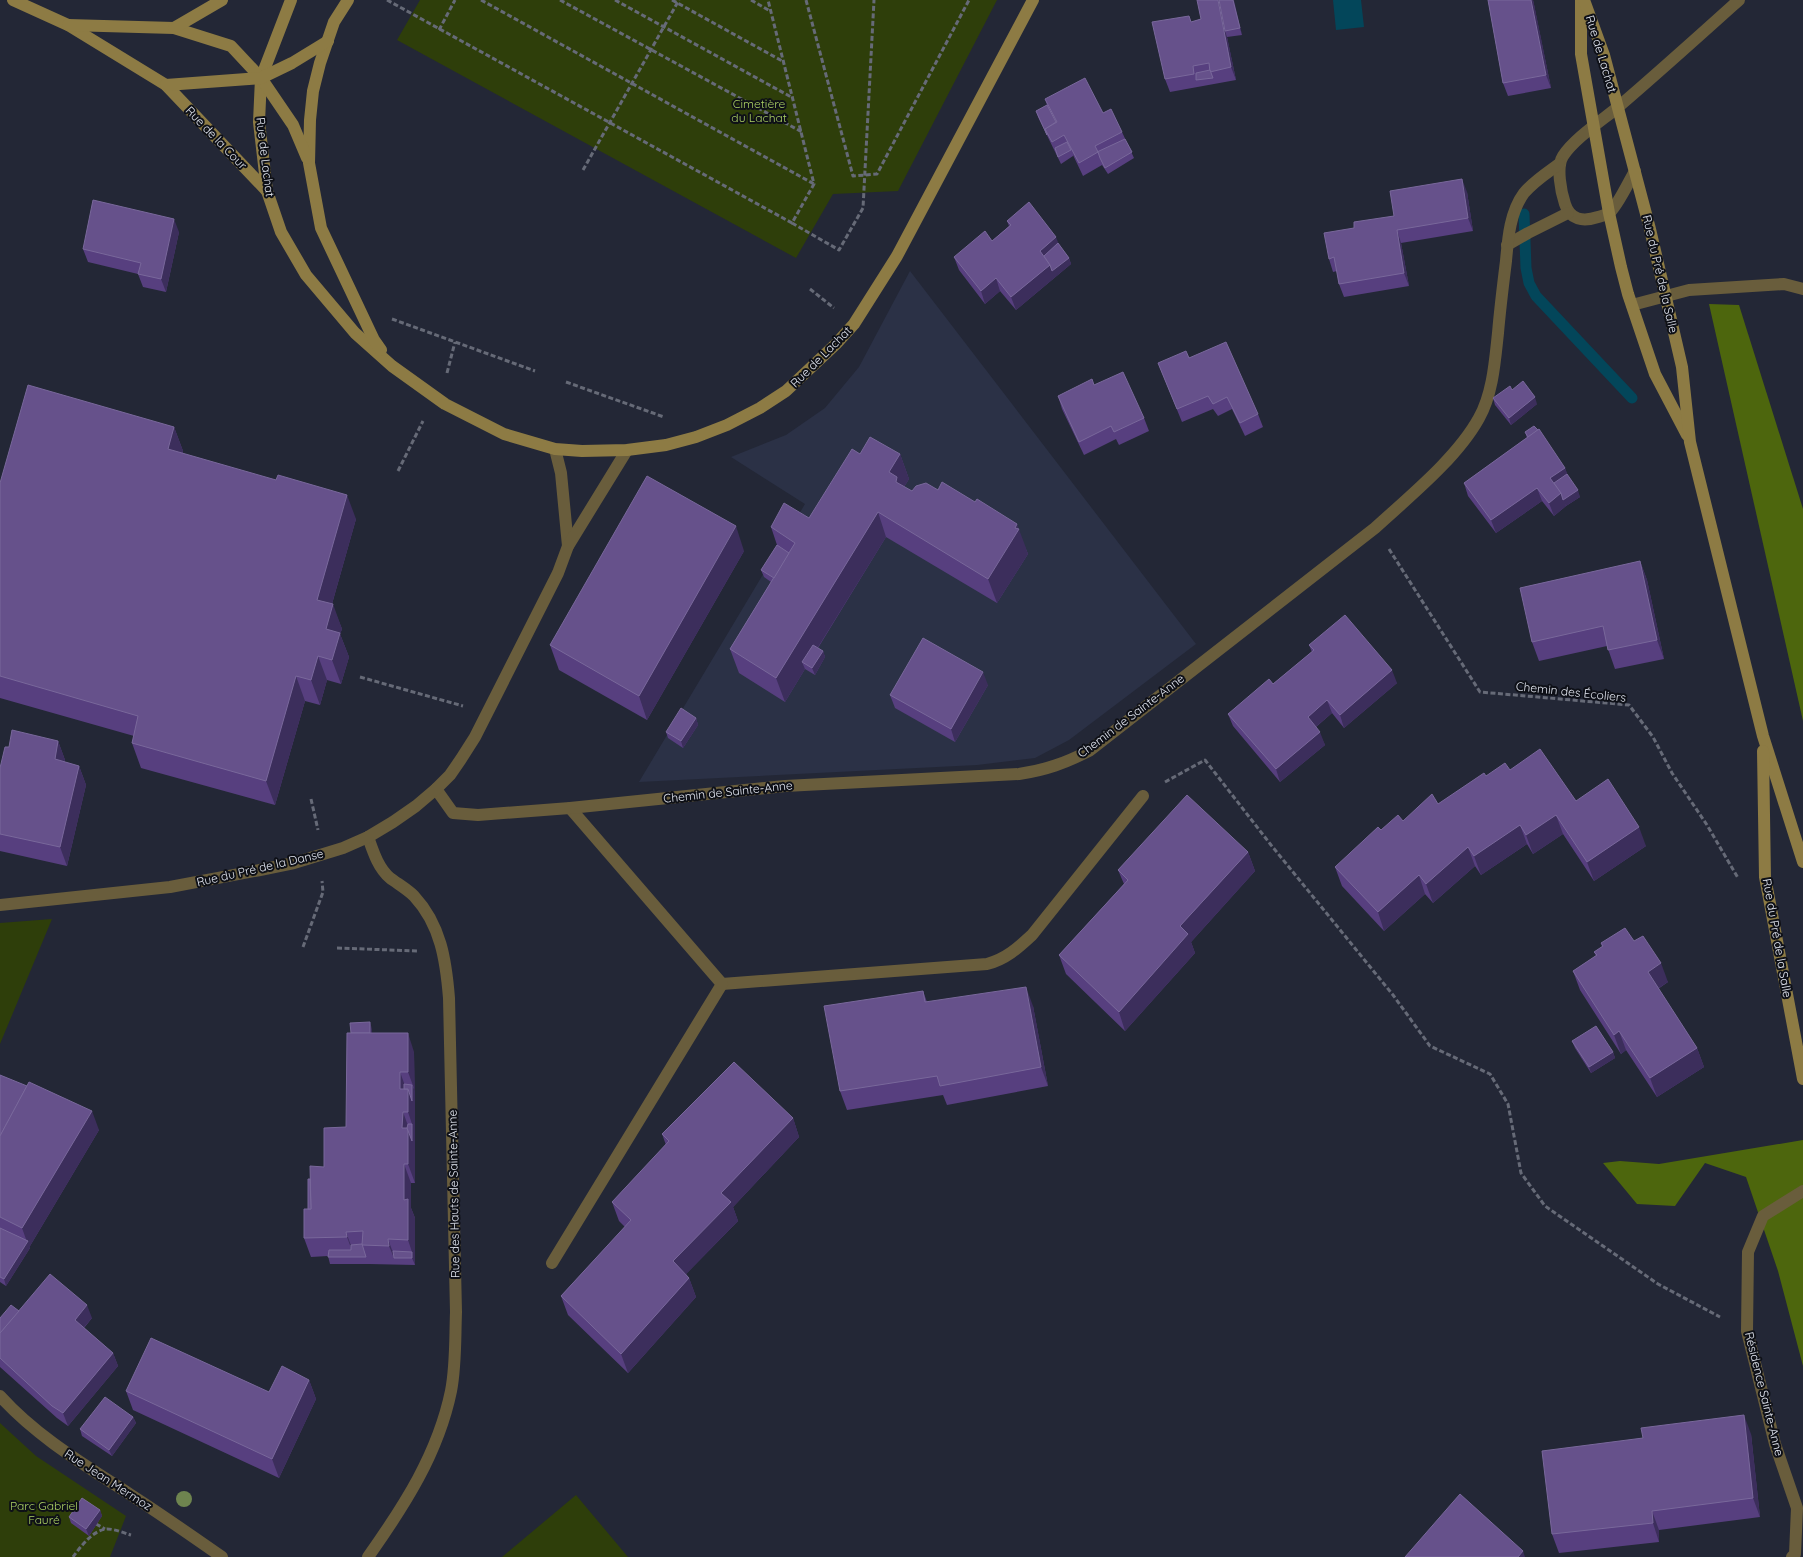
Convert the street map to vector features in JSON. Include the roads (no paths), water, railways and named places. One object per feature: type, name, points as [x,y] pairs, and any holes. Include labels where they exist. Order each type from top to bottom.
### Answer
[{"type":"main road","name":"Rue de la Cour","points":[[13,0],[68,25],[166,86],[266,191]]},
{"type":"main road","points":[[174,28],[222,0]]},
{"type":"main road","name":"Rue de Lachat","points":[[291,0],[261,78],[259,122],[266,191],[281,232],[306,275],[355,333],[392,366],[445,404],[504,434],[555,449],[582,451],[627,450],[666,445],[707,433],[760,408],[786,391],[817,364],[854,324],[897,256],[1033,0]]},
{"type":"main road","name":"Rue de Lachat","points":[[348,0],[334,22],[313,91],[309,163],[321,228],[374,340],[392,366]]},
{"type":"main road","name":"Rue de Lachat","points":[[1583,0],[1604,56],[1617,108]]},
{"type":"main road","name":"Rue de Lachat","points":[[1583,0],[1581,54],[1594,127]]},
{"type":"main road","name":"Rue de la Cour","points":[[68,25],[174,28],[231,46],[261,78],[293,126],[309,163]]},
{"type":"main road","points":[[166,86],[261,78],[292,63],[328,41]]},
{"type":"main road","name":"Rue du Pré de la Salle","points":[[1617,108],[1635,171],[1682,367],[1690,442],[1763,736],[1803,862]]},
{"type":"main road","name":"Rue du Pré de la Salle","points":[[1594,127],[1609,213],[1632,305],[1655,374],[1690,442]]},
{"type":"main road","name":"Rue du Pré de la Salle","points":[[1763,736],[1765,877],[1803,1079]]},
{"type":"street","points":[[1617,108],[1739,0]]},
{"type":"street","name":"Rue de Lachat","points":[[1560,164],[1562,156],[1570,148],[1617,108]]},
{"type":"street","points":[[1560,164],[1564,202],[1568,213],[1575,219],[1584,220],[1609,213],[1635,171]]},
{"type":"street","name":"Chemin de Sainte-Anne","points":[[436,789],[453,813],[478,815],[570,808],[785,786],[1019,774],[1043,770],[1066,763],[1089,751],[1376,528],[1452,454],[1480,417],[1491,382],[1507,245],[1513,216],[1524,193],[1539,178],[1560,164]]},
{"type":"street","points":[[1507,245],[1568,213]]},
{"type":"street","points":[[1632,305],[1689,290],[1784,284],[1803,289]]},
{"type":"street","name":"Rue du Pré de la Danse","points":[[555,449],[561,473],[568,546]]},
{"type":"street","name":"Rue du Pré de la Danse","points":[[0,905],[170,887],[294,863],[343,848],[368,837],[416,806],[450,775],[475,737],[558,573],[568,546],[627,450]]},
{"type":"street","points":[[722,984],[987,964],[1001,961],[1032,935],[1143,796]]},
{"type":"street","points":[[570,808],[722,984]]},
{"type":"street","name":"Rue des Hauts de Sainte-Anne","points":[[368,837],[382,870],[414,896],[424,908],[444,952],[449,998],[456,1312],[451,1390],[443,1421],[430,1457],[403,1508],[368,1557]]},
{"type":"street","points":[[552,1263],[620,1155],[722,984]]},
{"type":"street","name":"Résidence Sainte-Anne","points":[[1792,1557],[1795,1554],[1797,1508],[1775,1444],[1747,1331],[1748,1252],[1763,1216],[1803,1191]]},
{"type":"street","name":"Rue Jean Mermoz","points":[[0,1396],[29,1424],[65,1453],[222,1557]]},
{"type":"waterway","points":[[1524,214],[1526,268],[1529,283],[1536,296],[1632,398]]},
{"type":"park label","name":"Cimetière du Lachat","points":[[759,111]]},
{"type":"park label","name":"Parc Gabriel Fauré","points":[[44,1513]]}]
